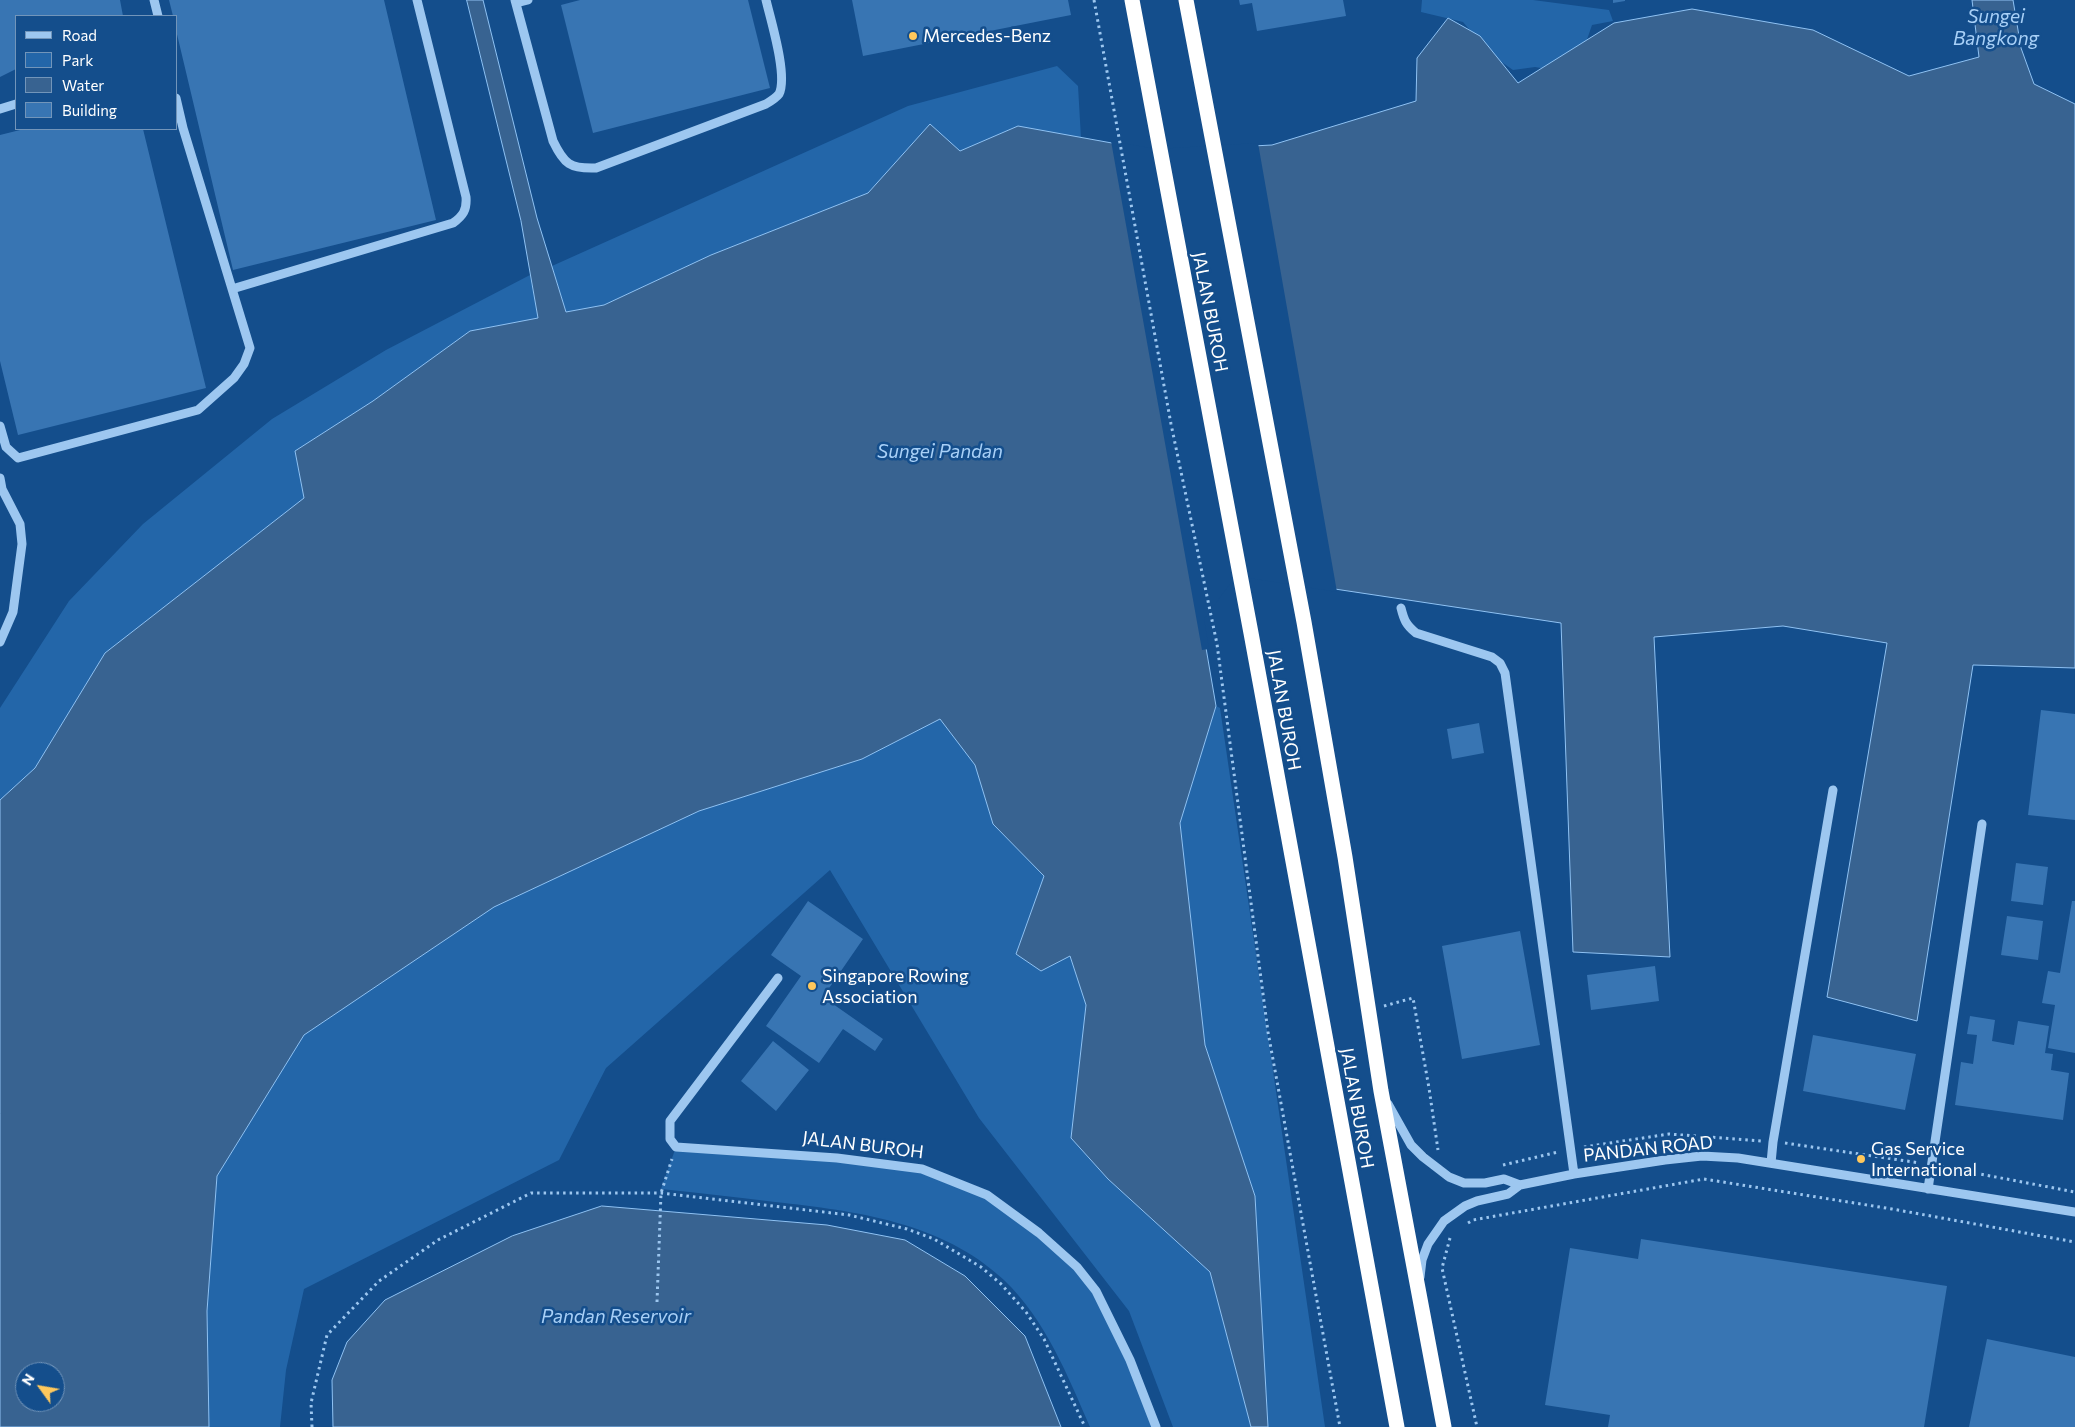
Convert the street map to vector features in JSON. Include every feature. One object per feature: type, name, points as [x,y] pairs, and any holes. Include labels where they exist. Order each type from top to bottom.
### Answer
[{"type":"highway","name":"JALAN BUROH","points":[[1132,0],[1397,1427]]},
{"type":"highway","name":"JALAN BUROH","points":[[1186,0],[1304,622],[1345,857],[1381,1090],[1444,1427]]},
{"type":"street","points":[[154,0],[158,15]]},
{"type":"street","points":[[232,289],[453,223],[462,217],[466,206],[466,197],[418,0]]},
{"type":"street","points":[[528,0],[516,2],[553,141],[561,158],[570,165],[582,168],[596,168],[766,104],[778,96],[782,86],[782,72],[766,0]]},
{"type":"street","points":[[0,109],[15,104]]},
{"type":"street","points":[[0,426],[6,447],[18,458],[198,410],[234,378],[244,364],[250,348],[178,107]]},
{"type":"street","points":[[0,478],[2,489],[20,524],[22,544],[13,612],[0,642]]},
{"type":"street","points":[[1401,608],[1408,627],[1416,633],[1492,657],[1500,663],[1505,673],[1574,1174]]},
{"type":"street","points":[[1771,1163],[1833,790]]},
{"type":"street","points":[[1928,1189],[1982,824]]},
{"type":"street","points":[[676,1147],[670,1139],[670,1121],[778,978]]},
{"type":"street","name":"PANDAN ROAD","points":[[1381,1090],[1411,1145],[1422,1157],[1449,1177],[1464,1183],[1485,1183],[1504,1179],[1520,1185]]},
{"type":"street","name":"JALAN BUROH","points":[[676,1147],[837,1158],[922,1169],[987,1195],[1039,1232],[1077,1267],[1096,1291],[1130,1360],[1156,1427]]},
{"type":"street","name":"PANDAN ROAD","points":[[1419,1287],[1425,1252],[1438,1228],[1444,1221],[1466,1206],[1477,1201],[1508,1194],[1520,1185],[1634,1164],[1702,1156],[1738,1158],[2075,1212]]},
{"type":"path","points":[[1094,0],[1171,424],[1217,644],[1268,1032],[1340,1427]]},
{"type":"path","points":[[1368,1010],[1413,998],[1429,1088],[1437,1148],[1440,1153]]},
{"type":"path","points":[[657,1302],[661,1193],[676,1147]]},
{"type":"path","points":[[1466,1225],[1473,1220],[1704,1178],[2075,1242]]},
{"type":"path","points":[[312,1427],[311,1403],[327,1335],[379,1281],[438,1240],[531,1193],[661,1193],[849,1215],[906,1229],[934,1239],[981,1267],[1001,1284],[1026,1312],[1044,1340],[1085,1427]]},
{"type":"path","points":[[1452,1234],[1442,1268],[1477,1427]]},
{"type":"green space","points":[[1422,0],[1533,0],[1609,10],[1613,21],[1592,25],[1581,57],[1564,72],[1535,67],[1513,70],[1490,54],[1463,22],[1421,12]]},
{"type":"green space","points":[[1057,66],[1078,86],[1081,138],[1018,126],[960,151],[930,124],[869,193],[711,255],[604,305],[566,312],[552,266],[908,106]]},
{"type":"green space","points":[[530,275],[538,318],[470,331],[373,401],[295,451],[304,498],[105,653],[35,768],[0,800],[0,708],[69,601],[143,524],[272,419],[386,350]]},
{"type":"green space","points":[[1216,706],[1220,708],[1325,1427],[1268,1427],[1255,1196],[1205,1045],[1180,823]]},
{"type":"green space","points":[[940,719],[975,765],[993,824],[1044,876],[1016,954],[1070,956],[1086,1005],[1071,1138],[1108,1179],[1210,1272],[1251,1427],[1173,1427],[1129,1311],[979,1118],[830,870],[606,1068],[559,1160],[304,1289],[286,1370],[280,1427],[209,1427],[207,1311],[217,1176],[304,1035],[494,907],[699,811],[862,759]]},
{"type":"green space","points":[[676,1147],[922,1169],[987,1195],[1039,1233],[1096,1291],[1156,1427],[1090,1427],[1054,1349],[1032,1312],[1004,1280],[980,1260],[926,1232],[867,1215],[661,1189]]},
{"type":"water","points":[[467,0],[483,0],[537,218],[566,312],[604,305],[711,255],[868,193],[930,124],[960,151],[1018,126],[1156,151],[1272,145],[1416,101],[1417,58],[1448,18],[1480,36],[1518,83],[1614,23],[1692,9],[1813,30],[1909,76],[1979,57],[1972,0],[2013,0],[2021,48],[2034,84],[2075,104],[2075,668],[1973,665],[1917,1021],[1827,997],[1887,643],[1783,626],[1654,637],[1670,957],[1573,952],[1561,623],[1235,574],[1201,619],[1216,706],[1180,823],[1205,1045],[1255,1196],[1268,1427],[1251,1427],[1210,1272],[1108,1179],[1071,1138],[1086,1005],[1070,956],[1041,971],[1016,954],[1044,876],[993,824],[975,765],[940,719],[862,759],[699,811],[494,907],[304,1035],[217,1176],[207,1311],[209,1427],[0,1427],[0,800],[35,768],[105,653],[304,498],[295,451],[373,401],[470,331],[538,318],[521,221]]},
{"type":"water","name":"Pandan Reservoir","points":[[602,1206],[827,1225],[905,1240],[965,1276],[1025,1336],[1061,1427],[333,1427],[332,1380],[347,1342],[385,1300],[512,1236]]},
{"type":"pier","points":[[1111,141],[1156,149],[1258,143],[1337,592],[1236,576],[1204,619],[1209,649],[1202,650]]},
{"type":"building","points":[[0,0],[120,0],[123,15],[15,15],[15,70],[0,77]]},
{"type":"building","points":[[169,0],[384,0],[436,220],[233,270],[178,38],[178,15],[173,15]]},
{"type":"building","points":[[580,0],[748,0],[770,88],[593,133],[561,5]]},
{"type":"building","name":"Mercedes-Benz","points":[[852,0],[1068,0],[1071,15],[863,56]]},
{"type":"building","points":[[1239,0],[1343,0],[1346,16],[1257,31],[1252,3],[1240,5]]},
{"type":"building","points":[[1613,0],[1625,0],[1625,1],[1613,3]]},
{"type":"building","points":[[20,130],[143,130],[206,388],[18,435],[0,361],[0,135]]},
{"type":"building","points":[[2041,710],[2075,714],[2075,820],[2028,815]]},
{"type":"building","points":[[1479,723],[1484,753],[1452,759],[1447,729]]},
{"type":"building","points":[[2016,863],[2048,867],[2043,905],[2011,901]]},
{"type":"building","name":"Singapore Rowing Association","points":[[808,901],[863,939],[823,997],[883,1039],[875,1051],[843,1029],[819,1063],[766,1026],[801,976],[771,955]]},
{"type":"building","points":[[2072,901],[2075,901],[2075,1053],[2048,1048],[2055,1005],[2042,1003],[2048,971],[2060,973]]},
{"type":"building","points":[[2007,916],[2043,921],[2038,960],[2001,955]]},
{"type":"building","points":[[1520,931],[1540,1045],[1462,1059],[1442,946]]},
{"type":"building","points":[[1655,966],[1659,1001],[1591,1010],[1587,975]]},
{"type":"building","points":[[1970,1016],[1995,1020],[1992,1041],[2014,1045],[2018,1021],[2049,1026],[2045,1053],[2053,1054],[2051,1070],[2069,1073],[2063,1120],[1955,1105],[1961,1062],[1973,1064],[1977,1035],[1967,1034]]},
{"type":"building","points":[[1813,1035],[1916,1054],[1905,1110],[1803,1091]]},
{"type":"building","points":[[773,1041],[809,1070],[776,1111],[741,1081]]},
{"type":"building","points":[[1641,1239],[1947,1286],[1924,1427],[1608,1427],[1610,1415],[1545,1405],[1570,1248],[1638,1259]]},
{"type":"building","points":[[1987,1339],[2075,1357],[2075,1427],[1969,1427]]},
{"type":"place","name":"Mercedes-Benz","points":[[913,36]]},
{"type":"place","name":"Singapore Rowing Association","points":[[812,986]]},
{"type":"place","name":"Gas Service International","points":[[1861,1159]]},
{"type":"water label","name":"Sungei Bangkong","points":[[1996,28]]},
{"type":"water label","name":"Sungei Pandan","points":[[940,452]]}]
